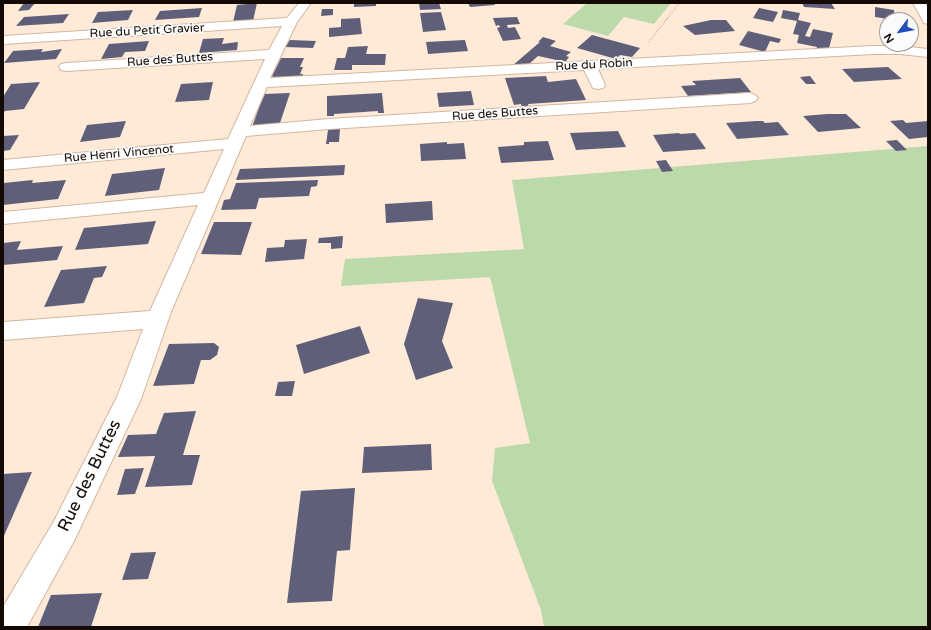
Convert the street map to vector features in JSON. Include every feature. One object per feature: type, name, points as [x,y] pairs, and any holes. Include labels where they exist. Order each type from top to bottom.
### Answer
[{"type":"street","name":"Rue des Buttes","points":[[9,627],[64,531],[129,399],[157,319],[261,83],[291,22],[306,3]]},
{"type":"street","points":[[919,3],[928,20]]},
{"type":"street","name":"Rue du Petit Gravier","points":[[3,40],[291,22]]},
{"type":"street","name":"Rue du Robin","points":[[261,83],[887,50],[928,53]]},
{"type":"street","name":"Rue des Buttes","points":[[66,67],[274,54]]},
{"type":"street","points":[[589,66],[598,85]]},
{"type":"street","name":"Rue des Buttes","points":[[237,138],[329,124],[750,98]]},
{"type":"street","name":"Rue Henri Vincenot","points":[[3,165],[237,138]]},
{"type":"street","points":[[3,218],[210,198]]},
{"type":"street","points":[[3,331],[157,319]]},
{"type":"path","points":[[633,63],[679,3]]},
{"type":"green space","points":[[587,3],[671,3],[654,24],[624,17],[608,36],[563,24]]},
{"type":"green space","points":[[928,146],[928,627],[544,627],[541,610],[492,481],[495,448],[530,443],[490,277],[341,286],[345,259],[524,249],[512,180]]},
{"type":"building","points":[[24,3],[35,3],[29,10],[18,11]]},
{"type":"building","points":[[257,3],[253,21],[233,22],[237,5]]},
{"type":"building","points":[[354,3],[376,3],[376,6],[354,7]]},
{"type":"building","points":[[419,3],[439,3],[441,9],[420,10]]},
{"type":"building","points":[[468,3],[494,3],[495,5],[470,7]]},
{"type":"building","points":[[802,3],[831,3],[835,9],[804,7]]},
{"type":"building","points":[[875,7],[894,10],[894,12],[879,12],[879,18],[875,17]]},
{"type":"building","points":[[202,8],[199,17],[155,20],[160,11]]},
{"type":"building","points":[[759,8],[778,12],[773,22],[753,18]]},
{"type":"building","points":[[322,9],[333,9],[333,15],[321,16]]},
{"type":"building","points":[[133,10],[128,20],[92,23],[98,12]]},
{"type":"building","points":[[783,10],[800,13],[798,20],[811,23],[805,36],[810,37],[813,29],[833,33],[828,52],[816,51],[817,47],[797,43],[799,35],[793,34],[797,21],[781,18]]},
{"type":"building","points":[[441,12],[446,30],[423,32],[420,13]]},
{"type":"building","points":[[69,14],[63,23],[16,26],[24,17]]},
{"type":"building","points":[[517,17],[520,24],[507,25],[508,28],[515,27],[521,39],[503,41],[497,28],[500,27],[499,25],[496,26],[493,18]]},
{"type":"building","points":[[360,18],[362,34],[329,37],[329,28],[341,27],[341,19]]},
{"type":"building","points":[[711,20],[726,20],[735,31],[695,35],[683,26]]},
{"type":"building","points":[[748,31],[781,39],[779,43],[770,41],[765,52],[739,45]]},
{"type":"building","points":[[592,35],[640,48],[632,57],[620,55],[616,59],[577,48]]},
{"type":"building","points":[[543,37],[556,41],[550,46],[571,52],[566,56],[569,57],[566,61],[538,56],[528,65],[512,66],[540,42],[538,42]]},
{"type":"building","points":[[224,38],[222,44],[238,42],[237,50],[199,53],[203,39]]},
{"type":"building","points":[[290,40],[316,41],[313,48],[285,47]]},
{"type":"building","points":[[465,40],[468,51],[428,54],[426,42]]},
{"type":"building","points":[[149,41],[145,51],[125,52],[122,57],[101,59],[109,44]]},
{"type":"building","points":[[368,46],[366,54],[386,54],[385,65],[352,65],[352,70],[334,70],[337,58],[345,58],[348,47]]},
{"type":"building","points":[[43,49],[41,52],[62,49],[56,59],[4,63],[13,51]]},
{"type":"building","points":[[281,58],[304,58],[300,67],[303,67],[300,74],[303,74],[302,79],[274,78],[272,76]]},
{"type":"building","points":[[888,67],[902,79],[854,82],[842,69]]},
{"type":"building","points":[[546,76],[548,82],[576,79],[586,100],[528,104],[529,108],[522,108],[521,104],[514,105],[505,78]]},
{"type":"building","points":[[810,76],[816,84],[806,84],[800,77]]},
{"type":"building","points":[[740,78],[751,92],[688,96],[681,86],[696,85],[692,81]]},
{"type":"building","points":[[40,82],[24,109],[5,111],[3,113],[3,97],[11,84]]},
{"type":"building","points":[[213,82],[209,100],[175,102],[181,84]]},
{"type":"building","points":[[471,91],[474,105],[439,107],[437,93]]},
{"type":"building","points":[[290,93],[279,126],[252,127],[264,94]]},
{"type":"building","points":[[382,93],[384,113],[378,113],[378,111],[334,114],[334,116],[327,116],[327,96]]},
{"type":"building","points":[[846,114],[861,128],[818,132],[803,116]]},
{"type":"building","points":[[903,120],[906,123],[928,121],[928,137],[909,139],[890,121]]},
{"type":"building","points":[[126,121],[120,137],[80,142],[87,125]]},
{"type":"building","points":[[763,121],[765,123],[778,122],[789,135],[737,139],[726,123]]},
{"type":"building","points":[[332,126],[337,126],[337,129],[340,129],[339,142],[329,142],[329,144],[326,144],[328,130],[332,130]]},
{"type":"building","points":[[618,131],[626,147],[576,150],[570,133]]},
{"type":"building","points":[[695,133],[706,149],[663,152],[653,135]]},
{"type":"building","points":[[19,135],[10,150],[3,151],[3,136]]},
{"type":"building","points":[[897,140],[907,150],[896,151],[886,141]]},
{"type":"building","points":[[548,141],[554,160],[501,163],[498,147],[524,145],[524,142]]},
{"type":"building","points":[[447,142],[447,144],[464,143],[466,159],[421,161],[420,144]]},
{"type":"building","points":[[666,160],[673,171],[662,172],[656,161]]},
{"type":"building","points":[[345,165],[344,175],[236,180],[240,169]]},
{"type":"building","points":[[165,168],[159,190],[105,196],[112,174]]},
{"type":"building","points":[[33,180],[32,183],[66,180],[58,199],[3,205],[3,183]]},
{"type":"building","points":[[318,180],[317,186],[311,187],[309,196],[259,198],[256,209],[221,210],[224,200],[230,199],[236,183]]},
{"type":"building","points":[[432,201],[433,220],[386,223],[385,204]]},
{"type":"building","points":[[156,221],[148,244],[75,250],[84,228]]},
{"type":"building","points":[[214,222],[252,222],[241,255],[201,254]]},
{"type":"building","points":[[343,236],[342,248],[331,249],[331,243],[318,243],[319,238]]},
{"type":"building","points":[[307,239],[304,259],[265,262],[267,248],[284,247],[285,240]]},
{"type":"building","points":[[21,241],[17,250],[63,246],[57,260],[3,265],[3,243]]},
{"type":"building","points":[[107,266],[102,277],[94,278],[84,303],[44,307],[61,270]]},
{"type":"building","points":[[418,298],[453,303],[442,341],[453,368],[416,380],[404,344]]},
{"type":"building","points":[[360,326],[370,353],[304,374],[296,345]]},
{"type":"building","points":[[214,343],[219,347],[217,355],[210,360],[201,360],[194,384],[153,386],[169,344]]},
{"type":"building","points":[[295,381],[292,396],[275,396],[278,382]]},
{"type":"building","points":[[196,411],[183,455],[200,455],[192,485],[145,487],[155,456],[118,457],[128,435],[156,434],[164,413]]},
{"type":"building","points":[[431,444],[432,470],[362,473],[364,447]]},
{"type":"building","points":[[144,468],[135,494],[117,495],[125,469]]},
{"type":"building","points":[[32,472],[3,538],[3,474]]},
{"type":"building","points":[[355,488],[350,550],[337,551],[332,601],[287,603],[301,491]]},
{"type":"building","points":[[156,552],[148,579],[122,580],[131,553]]},
{"type":"building","points":[[102,593],[91,627],[38,627],[51,595]]}]
